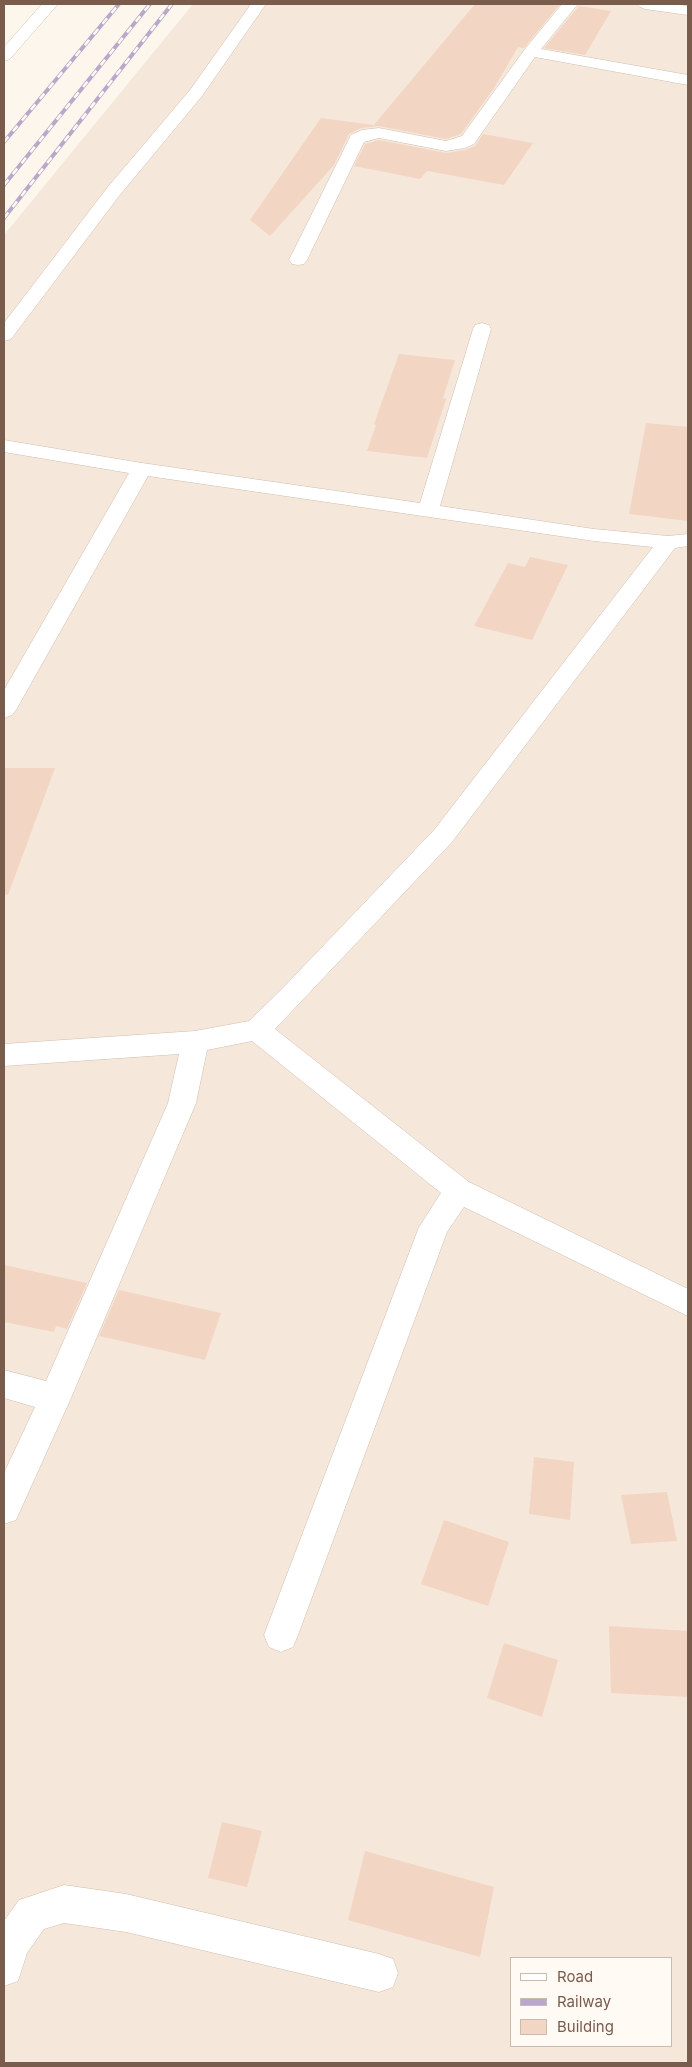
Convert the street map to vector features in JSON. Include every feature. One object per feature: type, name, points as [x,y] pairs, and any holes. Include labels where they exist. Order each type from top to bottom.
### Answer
[{"type":"street","points":[[4,56],[50,4]]},
{"type":"street","points":[[4,335],[113,192],[196,93],[258,4]]},
{"type":"street","points":[[298,260],[357,139],[368,134],[379,134],[446,146],[468,140],[531,52],[570,4]]},
{"type":"street","points":[[645,4],[688,11]]},
{"type":"street","points":[[531,52],[688,80]]},
{"type":"street","points":[[428,510],[482,330]]},
{"type":"street","points":[[4,446],[142,469],[594,535],[678,541]]},
{"type":"street","points":[[4,710],[142,469]]},
{"type":"street","points":[[4,1055],[195,1042],[257,1030],[291,997],[443,836],[678,541]]},
{"type":"street","points":[[257,1030],[460,1191],[688,1303]]},
{"type":"street","points":[[4,1509],[55,1398],[182,1103],[195,1042]]},
{"type":"street","points":[[281,1635],[434,1227],[460,1191]]},
{"type":"street","points":[[4,1384],[55,1398]]},
{"type":"street","points":[[4,1967],[11,1944],[32,1913],[64,1904],[126,1913],[379,1973]]},
{"type":"shaded area","points":[[193,4],[688,4],[688,2063],[4,2063],[4,235]]},
{"type":"building","points":[[475,4],[560,4],[524,48],[518,47],[494,88],[461,134],[446,139],[379,126],[361,128],[349,134],[334,165],[270,236],[250,220],[321,118],[374,125]]},
{"type":"building","points":[[579,6],[611,11],[585,55],[544,48]]},
{"type":"building","points":[[483,134],[533,143],[504,185],[427,171],[420,179],[354,166],[365,144],[379,140],[446,153],[465,150],[475,146]]},
{"type":"building","points":[[399,354],[455,360],[443,398],[446,399],[427,458],[367,451],[376,425],[374,424]]},
{"type":"building","points":[[646,423],[688,427],[688,521],[629,514]]},
{"type":"building","points":[[530,557],[568,565],[532,640],[474,626],[508,563],[525,567]]},
{"type":"building","points":[[4,768],[55,768],[8,895],[4,894]]},
{"type":"building","points":[[4,1265],[87,1283],[67,1329],[56,1326],[54,1332],[4,1322]]},
{"type":"building","points":[[119,1290],[221,1313],[205,1360],[99,1336]]},
{"type":"building","points":[[534,1457],[574,1462],[570,1520],[529,1514]]},
{"type":"building","points":[[667,1492],[677,1541],[631,1544],[621,1495]]},
{"type":"building","points":[[444,1520],[509,1542],[488,1606],[421,1584]]},
{"type":"building","points":[[609,1626],[688,1631],[688,1697],[611,1693]]},
{"type":"building","points":[[504,1643],[558,1660],[542,1717],[487,1698]]},
{"type":"building","points":[[222,1822],[262,1831],[247,1887],[208,1878]]},
{"type":"building","points":[[365,1851],[494,1887],[480,1957],[348,1920]]},
{"type":"railway","points":[[4,142],[119,4]]},
{"type":"railway","points":[[4,185],[150,4]]},
{"type":"railway","points":[[4,218],[172,4]]}]
